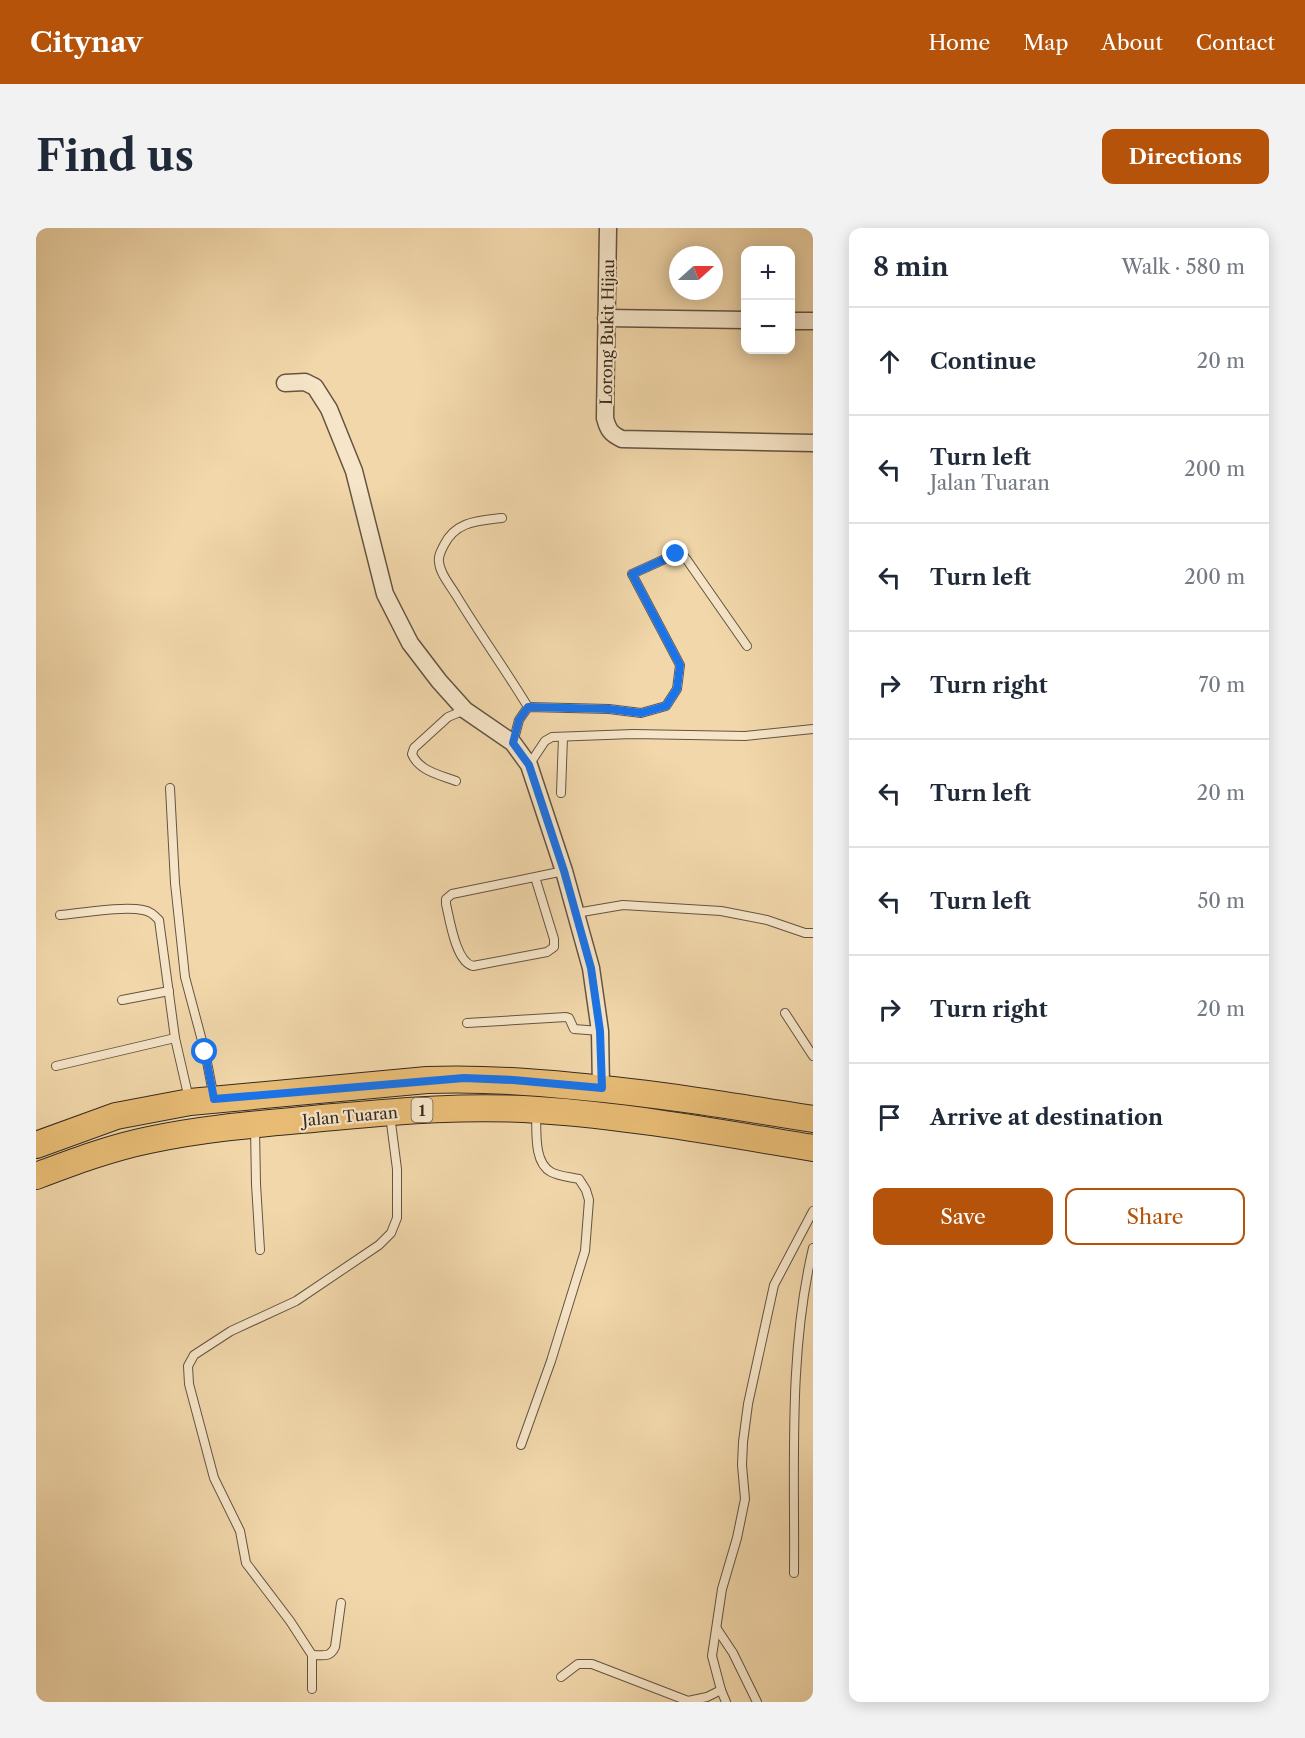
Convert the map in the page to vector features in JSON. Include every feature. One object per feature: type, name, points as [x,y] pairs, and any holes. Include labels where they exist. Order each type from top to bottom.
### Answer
[{"type":"main road","name":"Jalan Tuaran","points":[[36,1145],[116,1116],[202,1100],[464,1078],[602,1088],[813,1119]]},
{"type":"main road","points":[[535,1082],[562,1096],[784,1127],[794,1131],[803,1147]]},
{"type":"main road","name":"Jalan Tuaran","points":[[36,1176],[101,1153],[147,1140],[255,1124],[390,1112],[475,1108],[590,1114],[803,1147]]},
{"type":"street","name":"Lorong Bukit Hijau","points":[[608,228],[605,418],[612,434],[622,439],[813,443]]},
{"type":"street","points":[[606,318],[741,320]]},
{"type":"street","points":[[795,321],[813,321]]},
{"type":"street","points":[[285,382],[305,382],[315,387],[329,409],[354,471],[385,594],[410,643],[465,710],[513,743],[529,765],[564,871],[591,968],[600,1031],[602,1088]]},
{"type":"lane","points":[[502,518],[472,521],[449,534],[439,555],[439,564],[470,618],[507,671],[528,707]]},
{"type":"lane","points":[[528,707],[609,709],[641,713],[666,706],[677,689],[680,665],[632,574],[676,554],[682,555],[687,560],[747,646]]},
{"type":"lane","points":[[513,743],[519,720],[528,707]]},
{"type":"lane","points":[[456,781],[424,769],[416,762],[412,754],[414,748],[448,717],[465,710]]},
{"type":"lane","points":[[529,765],[545,741],[552,737],[633,734],[745,736],[813,729]]},
{"type":"lane","points":[[561,793],[563,737]]},
{"type":"lane","points":[[170,788],[175,883],[185,977],[205,1052],[202,1100]]},
{"type":"lane","points":[[535,878],[554,939],[554,947],[547,952],[474,966],[468,965],[460,955],[446,898],[452,894],[564,871]]},
{"type":"lane","points":[[576,913],[623,905],[721,911],[766,920],[805,933],[813,933]]},
{"type":"lane","points":[[60,915],[142,909],[152,913],[159,920],[175,1038],[202,1100]]},
{"type":"lane","points":[[122,1000],[169,992]]},
{"type":"lane","points":[[785,1013],[813,1056]]},
{"type":"lane","points":[[467,1023],[566,1017],[569,1018],[574,1029],[600,1031]]},
{"type":"lane","points":[[56,1066],[175,1038]]},
{"type":"lane","points":[[521,1446],[551,1361],[585,1251],[588,1200],[586,1190],[579,1179],[551,1172],[539,1157],[536,1110]]},
{"type":"lane","points":[[312,1689],[312,1655],[290,1621],[246,1563],[240,1531],[214,1478],[189,1384],[188,1366],[194,1354],[231,1331],[296,1301],[379,1245],[391,1233],[397,1218],[397,1169],[390,1112]]},
{"type":"lane","points":[[255,1124],[260,1250]]},
{"type":"lane","points":[[726,1702],[712,1656],[722,1589],[737,1538],[745,1499],[742,1465],[748,1404],[774,1285],[813,1211]]},
{"type":"lane","points":[[795,1573],[796,1388],[805,1284],[813,1248]]},
{"type":"lane","points":[[312,1655],[332,1653],[335,1647],[341,1603]]},
{"type":"lane","points":[[717,1629],[733,1653],[757,1702]]},
{"type":"lane","points":[[561,1677],[578,1664],[592,1664],[688,1701],[707,1697],[721,1690]]},
{"type":"route","points":[[205,1052],[214,1099],[464,1078],[602,1088],[600,1031],[591,968],[564,871],[529,765],[513,743],[519,720],[528,707],[609,709],[641,713],[666,706],[677,689],[680,665],[632,574],[676,554]]}]
